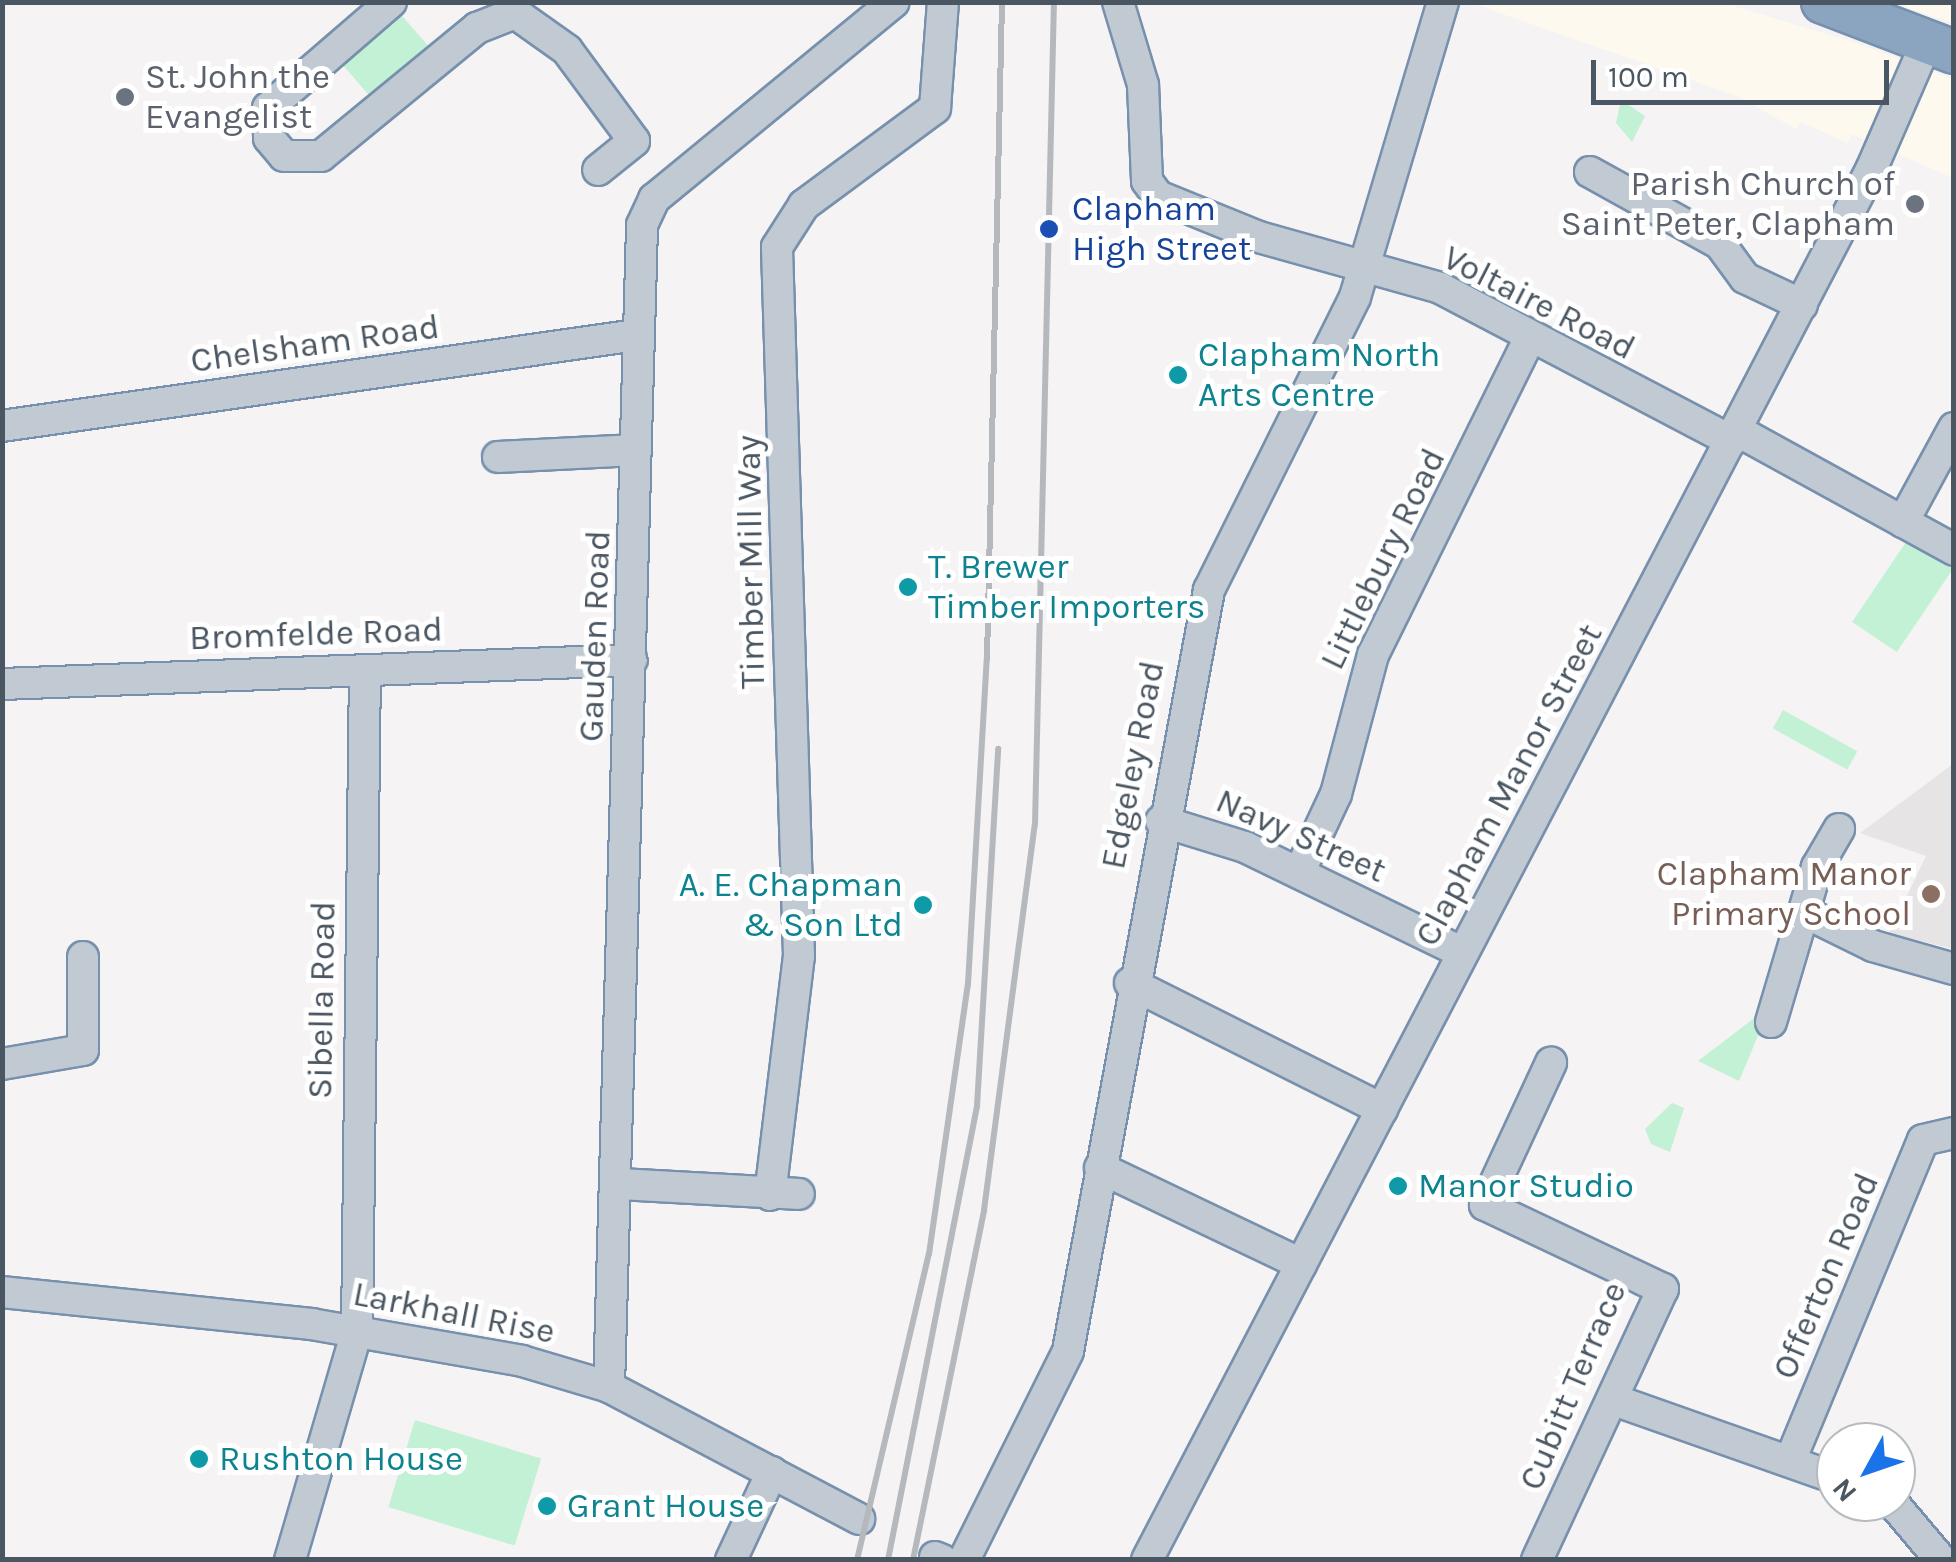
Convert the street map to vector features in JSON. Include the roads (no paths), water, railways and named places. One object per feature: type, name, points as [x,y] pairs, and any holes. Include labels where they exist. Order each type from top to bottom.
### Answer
[{"type":"highway","points":[[1849,6],[1940,47]]},
{"type":"street","points":[[391,2],[268,108],[269,138],[284,156],[321,156],[478,28],[514,13],[567,50],[634,141],[598,170]]},
{"type":"street","name":"Gauden Road","points":[[610,1387],[621,1184],[642,225],[654,199],[894,2]]},
{"type":"street","name":"Timber Mill Way","points":[[621,1184],[784,1194],[799,956],[777,248],[804,205],[935,108],[943,2]]},
{"type":"street","name":"Voltaire Road","points":[[1118,2],[1143,85],[1151,190],[1204,217],[1440,288],[1529,339],[1734,436],[1954,550]]},
{"type":"street","name":"Edgeley Road","points":[[947,1559],[1064,1361],[1130,983],[1209,590],[1366,268],[1444,2]]},
{"type":"street","name":"Clapham Manor Street","points":[[1146,1560],[1940,47]]},
{"type":"street","points":[[1590,172],[1720,244],[1745,278],[1802,305]]},
{"type":"street","name":"Chelsham Road","points":[[2,426],[637,336]]},
{"type":"street","name":"Littlebury Road","points":[[1299,873],[1336,794],[1374,655],[1529,339]]},
{"type":"street","points":[[1903,522],[1954,428]]},
{"type":"street","points":[[498,457],[636,450]]},
{"type":"street","name":"Bromfelde Road","points":[[2,684],[632,660]]},
{"type":"street","name":"Sibella Road","points":[[290,1560],[357,1331],[365,671]]},
{"type":"street","name":"Navy Street","points":[[1161,820],[1299,873],[1462,953]]},
{"type":"street","points":[[1770,1022],[1804,912],[1839,829]]},
{"type":"street","points":[[1804,912],[1874,946],[1954,969]]},
{"type":"street","points":[[2,1064],[83,1050],[83,957]]},
{"type":"street","points":[[1130,983],[1382,1109]]},
{"type":"street","name":"Cubitt Terrace","points":[[1537,1560],[1663,1290],[1485,1205],[1552,1063]]},
{"type":"street","name":"Offerton Road","points":[[1790,1461],[1924,1140],[1947,1132]]},
{"type":"street","points":[[1100,1168],[1301,1264]]},
{"type":"street","name":"Larkhall Rise","points":[[2,1292],[357,1331],[610,1387],[840,1506]]},
{"type":"street","points":[[1614,1400],[1816,1471]]},
{"type":"street","points":[[731,1560],[772,1472]]},
{"type":"street","points":[[1915,1522],[1941,1544]]},
{"type":"railway","points":[[857,1560],[929,1254],[968,984],[987,659],[1002,2]]},
{"type":"railway","points":[[913,1560],[984,1210],[1035,824],[1054,2]]},
{"type":"railway","points":[[888,1560],[977,1106],[998,749]]},
{"type":"place","name":"St. John the Evangelist","points":[[125,97]]},
{"type":"place","name":"Parish Church of Saint Peter, Clapham","points":[[1915,204]]},
{"type":"place","name":"Clapham High Street","points":[[1049,229]]},
{"type":"place","name":"Clapham North Arts Centre","points":[[1178,375]]},
{"type":"place","name":"T. Brewer Timber Importers","points":[[908,587]]},
{"type":"place","name":"Clapham Manor Primary School","points":[[1931,894]]},
{"type":"place","name":"A. E. Chapman & Son Ltd","points":[[923,905]]},
{"type":"place","name":"Manor Studio","points":[[1398,1186]]},
{"type":"place","name":"Rushton House","points":[[199,1459]]},
{"type":"place","name":"Grant House","points":[[547,1506]]}]
